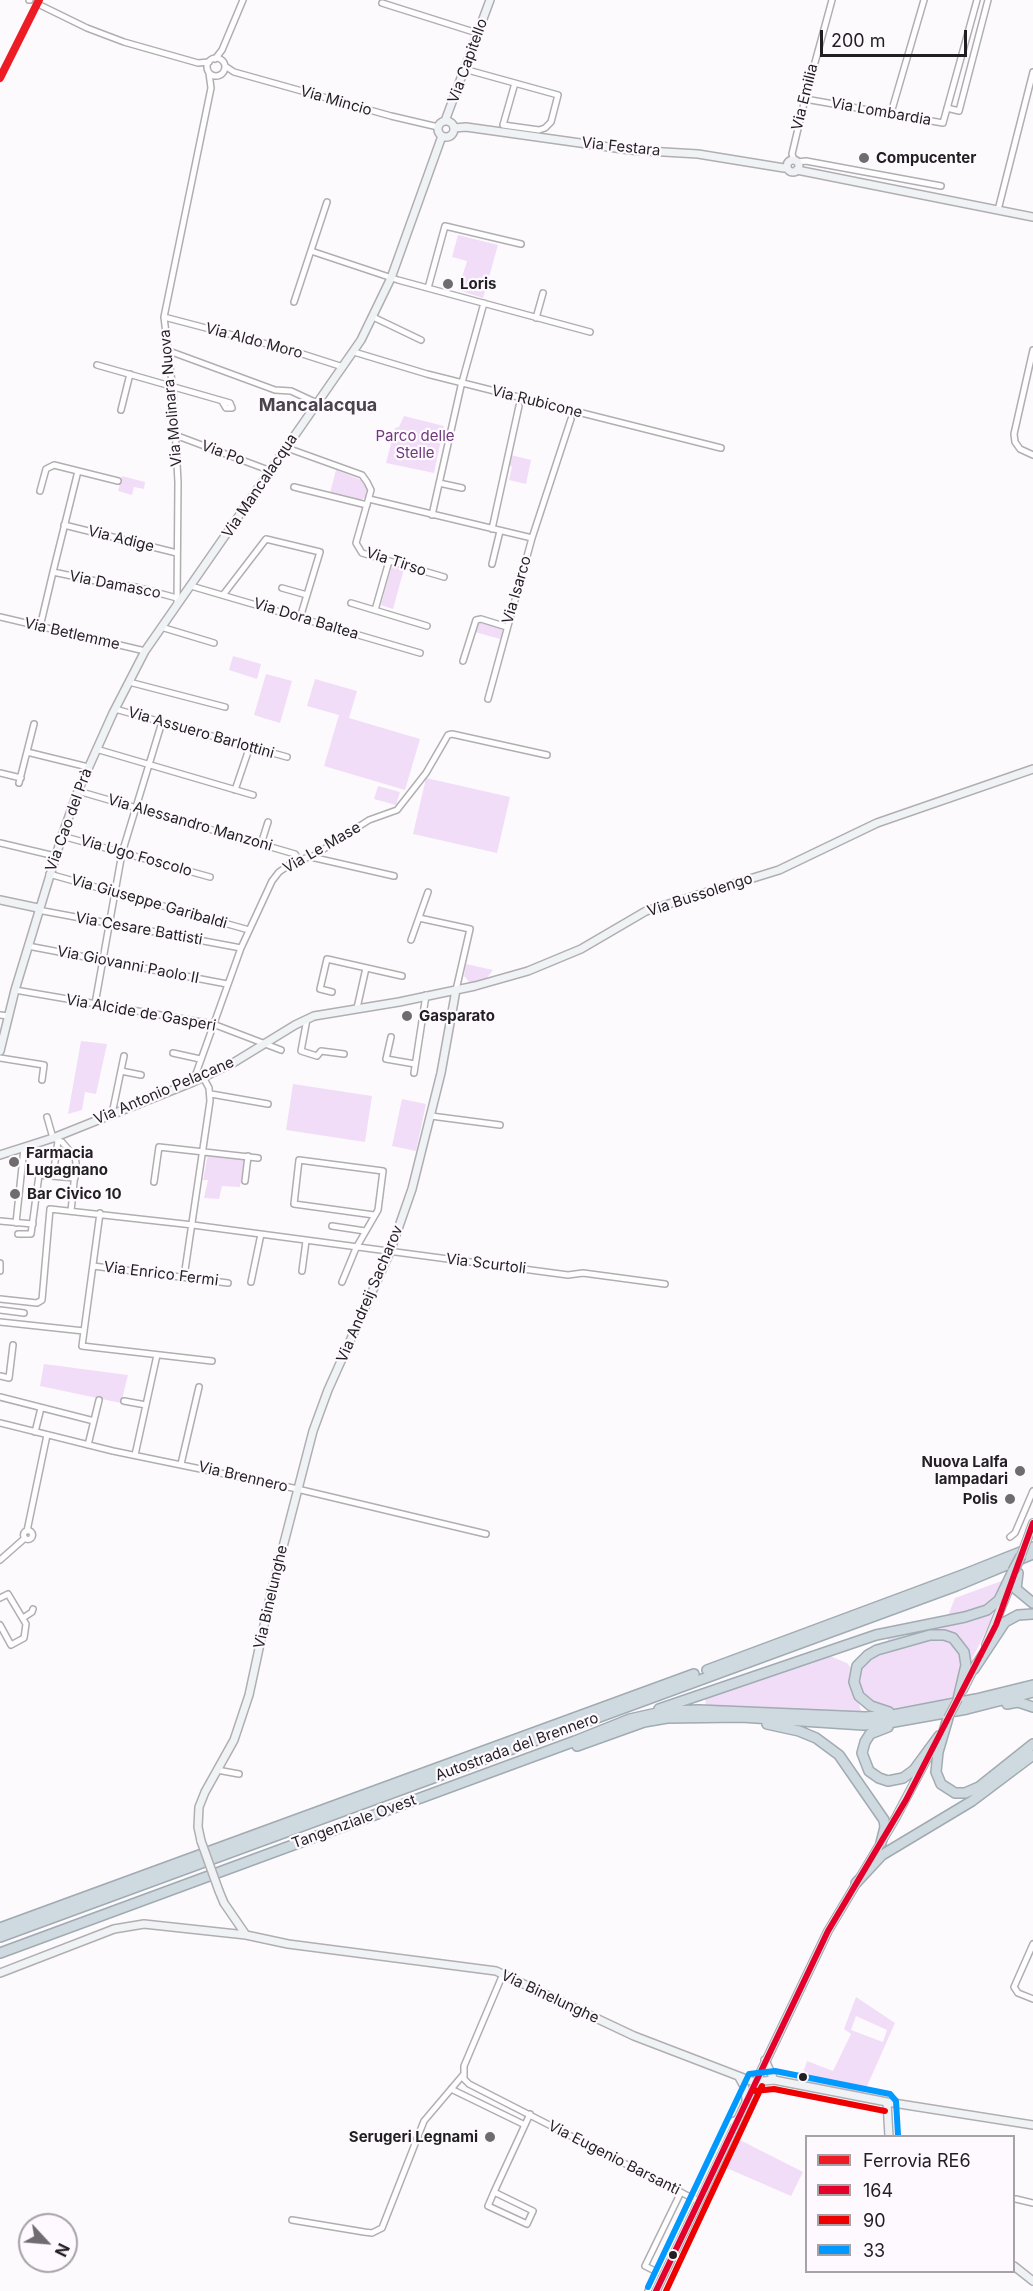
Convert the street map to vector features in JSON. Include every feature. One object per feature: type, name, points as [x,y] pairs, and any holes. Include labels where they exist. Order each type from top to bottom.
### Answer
[{"type":"highway","name":"Autostrada del Brennero","points":[[0,1928],[865,1611],[1033,1547]]},
{"type":"highway","name":"Autostrada del Brennero","points":[[0,1937],[956,1586],[1033,1554]]},
{"type":"highway","points":[[630,1719],[876,1635],[965,1617],[987,1610],[999,1600],[1021,1556]]},
{"type":"highway","points":[[1015,1572],[1016,1589],[1033,1603]]},
{"type":"highway","points":[[974,1669],[991,1646],[1000,1628],[1009,1619],[1023,1614],[1033,1614]]},
{"type":"highway","points":[[948,1705],[892,1712],[880,1710],[859,1696],[854,1682],[855,1671],[863,1659],[877,1650],[924,1636],[944,1635],[956,1640],[964,1652],[966,1665],[958,1700]]},
{"type":"highway","name":"Tangenziale Ovest","points":[[0,1953],[630,1719],[666,1711],[699,1710],[865,1717],[893,1715],[976,1699],[1033,1684]]},
{"type":"highway","name":"Tangenziale Ovest","points":[[0,1959],[644,1722],[692,1717],[741,1717],[863,1725],[927,1717],[1033,1692]]},
{"type":"highway","points":[[960,1710],[982,1710],[1018,1702],[1033,1707]]},
{"type":"highway","points":[[741,1717],[800,1731],[821,1740],[840,1755],[884,1820],[885,1827],[881,1843]]},
{"type":"highway","points":[[927,1717],[873,1732],[863,1745],[863,1757],[867,1768],[883,1780],[893,1781],[903,1778],[918,1766],[940,1738]]},
{"type":"highway","points":[[948,1718],[940,1738],[936,1775],[944,1787],[958,1794],[979,1787],[1033,1744]]},
{"type":"highway","points":[[856,1883],[882,1855],[980,1796],[1033,1755]]},
{"type":"main road","points":[[1021,1556],[1033,1522]]},
{"type":"main road","points":[[962,1688],[996,1625],[1015,1572]]},
{"type":"main road","points":[[948,1718],[958,1700]]},
{"type":"main road","points":[[656,2291],[695,2199],[727,2133],[737,2119],[828,1931],[940,1738]]},
{"type":"street","points":[[209,72],[212,61],[222,50],[243,0]]},
{"type":"street","name":"Via Capitello","points":[[445,121],[490,0]]},
{"type":"street","name":"Via Emilia","points":[[796,164],[792,154],[832,0]]},
{"type":"street","points":[[891,114],[924,0]]},
{"type":"street","name":"Via Lombardia","points":[[805,99],[943,123],[977,0]]},
{"type":"street","name":"Via Lombardia","points":[[947,108],[959,111],[988,0]]},
{"type":"street","points":[[382,3],[477,33]]},
{"type":"street","name":"Via Mincio","points":[[42,6],[108,37],[198,63],[209,72],[220,75],[234,72]]},
{"type":"street","points":[[220,75],[224,64],[222,50]]},
{"type":"street","name":"Via Mincio","points":[[198,63],[212,61],[224,64],[234,72],[438,127]]},
{"type":"street","points":[[464,69],[515,83],[558,95],[551,122],[545,128],[539,130],[503,124],[515,83]]},
{"type":"street","name":"Via Molinara Nuova","points":[[177,601],[178,482],[169,351],[164,317],[211,88],[209,72]]},
{"type":"street","points":[[998,210],[1033,72]]},
{"type":"street","name":"Via Molinara Nuova","points":[[211,88],[220,75]]},
{"type":"street","points":[[445,121],[451,123],[454,128],[452,135],[439,134],[438,127],[445,121]]},
{"type":"street","name":"Via Festara","points":[[454,128],[466,127],[630,150],[698,154],[787,167],[788,162],[796,164]]},
{"type":"street","name":"Via Mancalacqua","points":[[177,601],[191,586],[354,352],[391,278],[442,136]]},
{"type":"street","points":[[796,164],[806,160],[941,186]]},
{"type":"street","points":[[796,164],[1031,217]]},
{"type":"street","points":[[987,207],[1001,198]]},
{"type":"street","points":[[294,302],[327,202]]},
{"type":"street","points":[[428,288],[445,226],[521,244]]},
{"type":"street","points":[[311,251],[391,278],[590,332]]},
{"type":"street","points":[[536,318],[543,293]]},
{"type":"street","points":[[432,515],[462,382],[484,303]]},
{"type":"street","name":"Via Aldo Moro","points":[[164,317],[290,350],[343,368]]},
{"type":"street","points":[[373,317],[421,340]]},
{"type":"street","points":[[1033,350],[1014,434],[1015,442],[1020,449],[1033,455]]},
{"type":"street","points":[[169,351],[275,390],[291,391],[317,403]]},
{"type":"street","name":"Via Rubicone","points":[[354,352],[721,448]]},
{"type":"street","points":[[98,365],[223,403]]},
{"type":"street","points":[[121,410],[130,374]]},
{"type":"street","points":[[492,529],[519,406]]},
{"type":"street","points":[[532,538],[571,418]]},
{"type":"street","name":"Via Po","points":[[175,435],[271,471]]},
{"type":"street","points":[[286,448],[362,475],[371,490],[368,502]]},
{"type":"street","points":[[40,491],[46,469],[50,466],[118,481]]},
{"type":"street","name":"Via Damasco","points":[[40,627],[78,471]]},
{"type":"street","points":[[439,483],[462,488]]},
{"type":"street","name":"Via Isarco","points":[[294,487],[532,538],[488,699]]},
{"type":"street","name":"Via Tirso","points":[[368,502],[356,543],[362,552],[444,577]]},
{"type":"street","name":"Via Adige","points":[[64,525],[177,553]]},
{"type":"street","points":[[492,564],[500,531]]},
{"type":"street","points":[[223,595],[266,538],[320,552],[300,618]]},
{"type":"street","points":[[375,610],[389,561]]},
{"type":"street","name":"Via Damasco","points":[[53,572],[136,587],[177,601]]},
{"type":"street","name":"Via Dora Baltea","points":[[191,586],[420,653]]},
{"type":"street","points":[[282,588],[307,595]]},
{"type":"street","name":"Via Cao del Prà","points":[[0,1051],[4,1016],[15,990],[55,855],[78,791],[115,709],[145,651],[177,601]]},
{"type":"street","points":[[351,603],[427,626]]},
{"type":"street","name":"Via Betlemme","points":[[0,617],[145,651]]},
{"type":"street","points":[[463,661],[476,620],[481,619],[507,627]]},
{"type":"street","points":[[161,627],[214,643]]},
{"type":"street","points":[[129,682],[225,707]]},
{"type":"street","name":"Via Assuero Barlottini","points":[[115,709],[287,757]]},
{"type":"street","points":[[95,1004],[122,853],[162,722]]},
{"type":"street","points":[[0,773],[20,781],[34,724]]},
{"type":"street","name":"Via Le Mase","points":[[249,930],[272,881],[279,872],[295,861],[311,857],[369,820],[397,810],[412,794],[448,735],[547,755]]},
{"type":"street","points":[[235,789],[250,746]]},
{"type":"street","points":[[96,749],[253,795]]},
{"type":"street","points":[[27,752],[88,767]]},
{"type":"street","name":"Via Bussolengo","points":[[456,990],[528,971],[580,949],[646,911],[780,870],[877,823],[944,798],[1033,770]]},
{"type":"street","name":"Via Alessandro Manzoni","points":[[78,791],[261,843],[295,854],[297,857],[295,861]]},
{"type":"street","points":[[261,843],[268,822]]},
{"type":"street","name":"Via Ugo Foscolo","points":[[62,836],[210,877]]},
{"type":"street","points":[[0,843],[55,855]]},
{"type":"street","points":[[311,857],[394,876]]},
{"type":"street","name":"Via Giuseppe Garibaldi","points":[[49,874],[249,930]]},
{"type":"street","points":[[411,939],[428,892]]},
{"type":"street","points":[[0,900],[38,909]]},
{"type":"street","name":"Via Cesare Battisti","points":[[38,909],[241,948]]},
{"type":"street","points":[[419,918],[470,929],[456,990]]},
{"type":"street","points":[[193,1082],[249,930]]},
{"type":"street","name":"Via Giovanni Paolo II","points":[[28,946],[228,984]]},
{"type":"street","points":[[332,992],[320,989],[327,959],[402,976]]},
{"type":"street","points":[[357,1008],[366,968]]},
{"type":"street","name":"Via Alcide de Gasperi","points":[[15,990],[213,1024],[281,1050]]},
{"type":"street","name":"Via Antonio Pelacane","points":[[0,1155],[56,1139],[193,1082],[266,1044],[307,1019],[456,990]]},
{"type":"street","name":"Via Andreij Sacharov","points":[[298,1490],[313,1431],[328,1390],[390,1252],[412,1189],[441,1073],[456,990]]},
{"type":"street","points":[[414,1073],[426,995]]},
{"type":"street","points":[[307,1019],[302,1052],[317,1056],[321,1051],[344,1054]]},
{"type":"street","points":[[391,1037],[386,1059],[415,1064]]},
{"type":"street","points":[[172,1053],[200,1059]]},
{"type":"street","points":[[112,1114],[124,1056]]},
{"type":"street","points":[[0,1058],[44,1065],[42,1080]]},
{"type":"street","points":[[121,1071],[141,1075]]},
{"type":"street","points":[[184,1277],[211,1094],[203,1077]]},
{"type":"street","points":[[211,1094],[268,1104]]},
{"type":"street","points":[[431,1116],[500,1125]]},
{"type":"street","points":[[0,1299],[37,1303],[42,1300],[50,1209],[71,1211],[75,1157],[56,1139],[47,1117]]},
{"type":"street","points":[[53,1176],[56,1139]]},
{"type":"street","points":[[154,1182],[159,1147],[258,1158]]},
{"type":"street","points":[[16,1223],[24,1148]]},
{"type":"street","points":[[245,1181],[248,1156]]},
{"type":"street","points":[[342,1282],[356,1248],[378,1210],[383,1170],[299,1160],[294,1204],[374,1215]]},
{"type":"street","points":[[18,1234],[31,1234],[39,1175],[75,1178]]},
{"type":"street","name":"Via Scurtoli","points":[[71,1211],[568,1275],[583,1273],[665,1284]]},
{"type":"street","name":"Via Enrico Fermi","points":[[84,1331],[100,1213]]},
{"type":"street","points":[[0,1221],[33,1224]]},
{"type":"street","points":[[332,1226],[365,1231]]},
{"type":"street","points":[[251,1282],[261,1234]]},
{"type":"street","points":[[302,1270],[306,1241]]},
{"type":"street","points":[[0,1263],[0,1272]]},
{"type":"street","name":"Via Enrico Fermi","points":[[93,1266],[228,1283]]},
{"type":"street","points":[[0,1310],[24,1313]]},
{"type":"street","points":[[0,1322],[84,1331],[82,1346],[212,1361]]},
{"type":"street","points":[[0,1376],[9,1378],[13,1345]]},
{"type":"street","points":[[135,1455],[157,1355]]},
{"type":"street","points":[[181,1464],[199,1387]]},
{"type":"street","points":[[0,1397],[94,1420]]},
{"type":"street","points":[[88,1445],[99,1400]]},
{"type":"street","points":[[124,1401],[146,1405]]},
{"type":"street","points":[[35,1432],[41,1408]]},
{"type":"street","name":"Via Brennero","points":[[0,1424],[486,1534]]},
{"type":"street","points":[[0,1560],[24,1538],[24,1534],[33,1533],[47,1435]]},
{"type":"street","name":"Via Binelunghe","points":[[246,1935],[224,1903],[201,1842],[198,1827],[199,1807],[234,1740],[249,1695],[298,1490]]},
{"type":"street","points":[[1010,1537],[1015,1533],[1033,1491]]},
{"type":"street","points":[[0,1598],[8,1594],[27,1624],[24,1638],[11,1645],[0,1625]]},
{"type":"street","points":[[23,1618],[33,1609]]},
{"type":"street","points":[[217,1770],[238,1774]]},
{"type":"street","name":"Via Binelunghe","points":[[0,1973],[114,1929],[144,1924],[246,1935],[288,1944],[496,1971],[633,2036],[754,2082]]},
{"type":"street","points":[[1033,1944],[1014,1988],[1018,1993],[1033,1999]]},
{"type":"street","points":[[292,2220],[372,2233],[382,2228],[424,2121],[462,2076],[464,2066],[503,1974]]},
{"type":"street","points":[[765,2060],[774,2080]]},
{"type":"street","name":"Via Eugenio Barsanti","points":[[462,2076],[469,2084],[695,2199]]},
{"type":"street","points":[[739,2076],[745,2088],[746,2100]]},
{"type":"street","points":[[754,2082],[774,2080],[887,2102],[1033,2126]]},
{"type":"street","name":"Via Eugenio Barsanti","points":[[451,2089],[525,2126]]},
{"type":"street","points":[[887,2102],[889,2135]]},
{"type":"street","name":"Via Eugenio Barsanti","points":[[494,2192],[530,2114]]},
{"type":"street","points":[[494,2192],[532,2211],[527,2224],[488,2206],[494,2192]]},
{"type":"street","points":[[657,2272],[645,2266],[681,2192]]},
{"type":"street","points":[[648,2291],[695,2199]]},
{"type":"street","points":[[1016,2199],[1033,2203]]},
{"type":"street","points":[[1015,2267],[1033,2281]]},
{"type":"green space","points":[[458,235],[498,245],[483,298],[458,290],[467,261],[452,257]]},
{"type":"green space","name":"Parco delle Stelle","points":[[404,416],[444,426],[434,473],[386,463],[395,428],[399,427]]},
{"type":"green space","points":[[511,455],[531,460],[526,484],[509,480],[512,467],[509,465]]},
{"type":"green space","points":[[336,470],[361,480],[367,490],[366,497],[359,501],[330,493]]},
{"type":"green space","points":[[122,476],[145,482],[144,489],[134,487],[132,495],[118,491]]},
{"type":"green space","points":[[392,565],[404,569],[393,609],[381,605]]},
{"type":"green space","points":[[480,623],[501,628],[503,632],[500,639],[475,632]]},
{"type":"green space","points":[[233,656],[261,664],[257,679],[229,670]]},
{"type":"green space","points":[[266,674],[292,681],[280,723],[254,715]]},
{"type":"green space","points":[[315,679],[357,691],[349,718],[420,739],[405,790],[324,766],[339,715],[307,706]]},
{"type":"green space","points":[[426,778],[510,797],[497,853],[413,834]]},
{"type":"green space","points":[[378,786],[400,792],[396,805],[374,799]]},
{"type":"green space","points":[[466,964],[493,970],[486,979],[470,983],[464,976]]},
{"type":"green space","points":[[81,1041],[107,1044],[96,1094],[85,1092],[82,1110],[68,1114]]},
{"type":"green space","points":[[293,1084],[372,1096],[365,1142],[286,1130]]},
{"type":"green space","points":[[402,1099],[426,1104],[416,1151],[392,1146]]},
{"type":"green space","points":[[208,1156],[244,1160],[240,1187],[222,1186],[219,1199],[204,1198],[208,1180],[203,1180],[207,1159]]},
{"type":"green space","points":[[44,1364],[128,1375],[121,1403],[40,1386]]},
{"type":"green space","points":[[1007,1579],[1000,1594],[987,1608],[947,1618],[955,1598]]},
{"type":"green space","points":[[991,1612],[994,1615],[970,1663],[968,1651],[955,1636],[889,1644],[886,1634]]},
{"type":"green space","points":[[932,1637],[951,1639],[964,1657],[961,1679],[950,1702],[894,1710],[884,1709],[859,1690],[857,1681],[859,1668],[874,1654]]},
{"type":"green space","points":[[827,1655],[847,1663],[852,1669],[851,1681],[862,1713],[706,1706],[705,1697]]},
{"type":"green space","points":[[856,1997],[895,2023],[864,2093],[800,2082],[807,2061],[833,2071],[851,2034],[844,2029]],"holes":[[[856,2016],[887,2030],[883,2042],[851,2030]]]},
{"type":"green space","points":[[736,2138],[803,2172],[791,2196],[722,2166]]},
{"type":"tunnel","points":[[30,0],[42,6]]},
{"type":"rail line","name":"RE6","points":[[0,78],[39,0]]},
{"type":"transit line","name":"164","points":[[656,2291],[828,1931],[906,1800],[996,1625],[1033,1523]]},
{"type":"transit line","name":"33","points":[[648,2287],[749,2074],[775,2071],[890,2094],[896,2101],[898,2135]]},
{"type":"transit line","name":"90","points":[[666,2291],[762,2086]]},
{"type":"transit line","name":"90","points":[[755,2091],[774,2089],[885,2111]]},
{"type":"place","name":"Compucenter","points":[[864,158]]},
{"type":"place","name":"Loris","points":[[448,284]]},
{"type":"place","name":"Gasparato","points":[[407,1016]]},
{"type":"place","name":"Farmacia Lugagnano","points":[[14,1162]]},
{"type":"place","name":"Bar Civico 10","points":[[15,1194]]},
{"type":"place","name":"Nuova Lalfa lampadari","points":[[1020,1471]]},
{"type":"place","name":"Polis","points":[[1010,1499]]},
{"type":"place","name":"Serugeri Legnami","points":[[490,2137]]},
{"type":"district","name":"Mancalacqua","points":[[318,406]]}]
